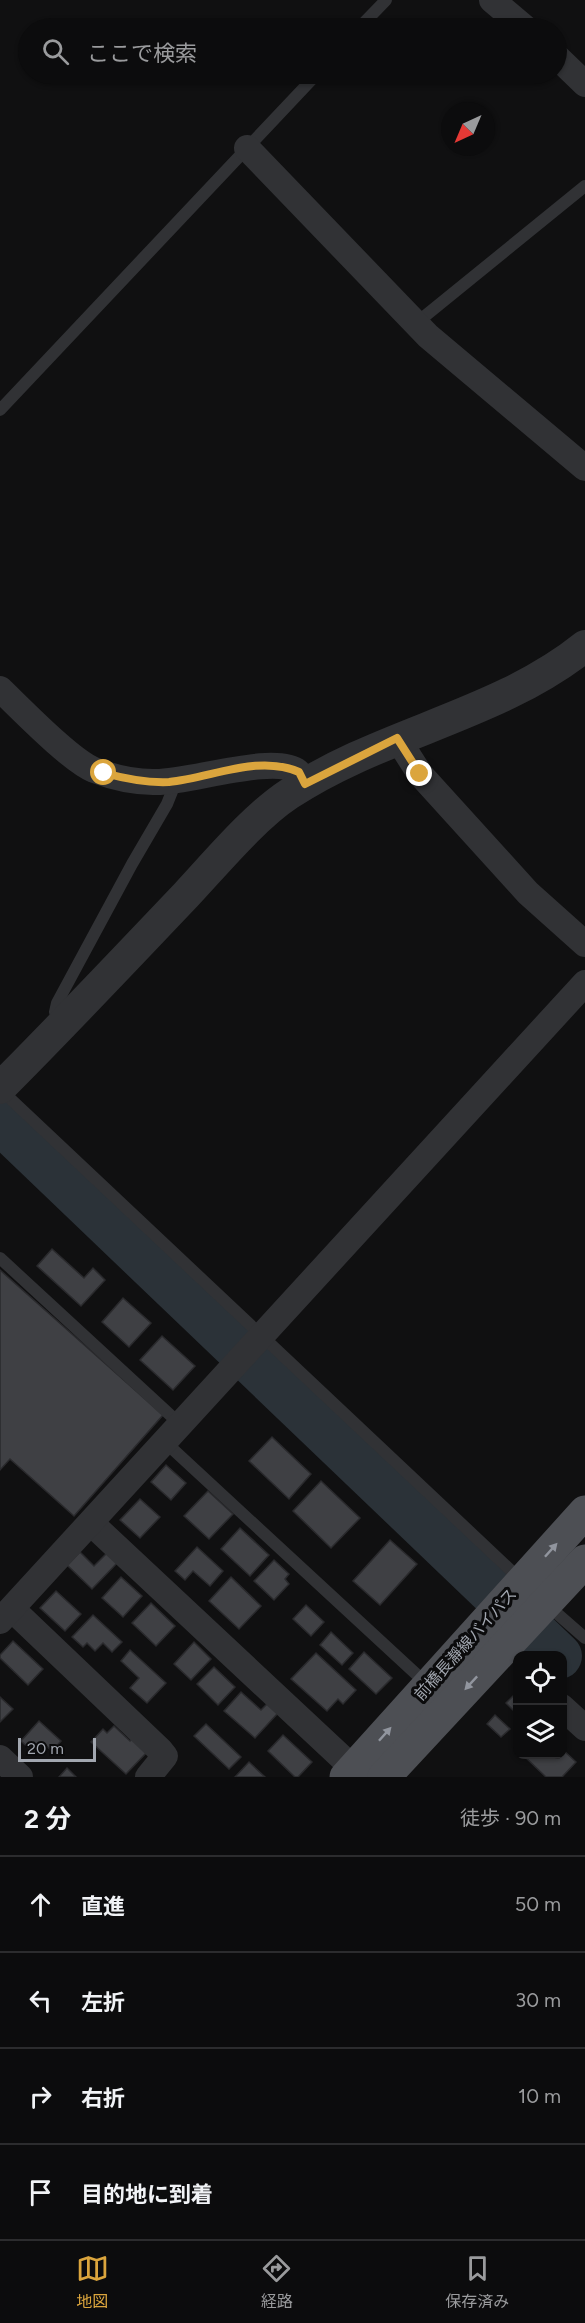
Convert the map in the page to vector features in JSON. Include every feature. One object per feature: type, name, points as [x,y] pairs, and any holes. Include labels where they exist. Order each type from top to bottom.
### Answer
[{"type":"main road","name":"前橋長瀞線バイパス","points":[[361,1774],[511,1651],[532,1595],[585,1512]]},
{"type":"main road","name":"前橋長瀞線バイパス","points":[[361,1774],[428,1686],[484,1623],[585,1561]]},
{"type":"street","points":[[492,0],[513,18]]},
{"type":"street","points":[[567,67],[585,84]]},
{"type":"street","points":[[247,148],[418,327],[585,468]]},
{"type":"street","points":[[0,1089],[247,832],[287,795],[397,738],[477,708],[532,682],[585,646]]},
{"type":"street","points":[[4,702],[93,770],[128,779],[172,782],[243,768],[277,766],[299,772],[305,784]]},
{"type":"street","points":[[397,738],[420,774],[528,893],[585,944]]},
{"type":"street","points":[[147,1777],[165,1756],[161,1751],[6,1615],[585,983]]},
{"type":"street","points":[[91,1523],[361,1774]]},
{"type":"street","points":[[484,1623],[511,1651]]},
{"type":"street","points":[[567,1712],[585,1728]]},
{"type":"street","points":[[0,1758],[20,1777]]},
{"type":"lane","points":[[369,18],[386,0]]},
{"type":"lane","points":[[0,410],[307,84]]},
{"type":"lane","points":[[418,327],[425,316],[585,186]]},
{"type":"lane","points":[[63,1025],[57,1018],[57,1003],[167,804],[173,789],[172,782]]},
{"type":"lane","points":[[0,1089],[258,1340],[532,1595],[585,1638]]},
{"type":"lane","points":[[0,1258],[173,1434],[428,1686]]},
{"type":"building","points":[[52,1249],[84,1278],[93,1268],[105,1280],[81,1306],[37,1266]]},
{"type":"building","points":[[0,1270],[163,1415],[74,1516],[10,1459],[0,1470]]},
{"type":"building","points":[[123,1298],[151,1323],[129,1347],[102,1322]]},
{"type":"building","points":[[162,1336],[195,1366],[173,1390],[140,1360]]},
{"type":"building","points":[[272,1437],[311,1474],[289,1499],[249,1461]]},
{"type":"building","points":[[166,1465],[186,1483],[171,1500],[151,1482]]},
{"type":"building","points":[[321,1481],[360,1518],[331,1548],[293,1511]]},
{"type":"building","points":[[208,1491],[233,1514],[209,1539],[184,1516]]},
{"type":"building","points":[[140,1499],[160,1517],[140,1538],[120,1520]]},
{"type":"building","points":[[240,1528],[269,1555],[250,1576],[221,1549]]},
{"type":"building","points":[[390,1540],[417,1564],[380,1605],[353,1581]]},
{"type":"building","points":[[197,1547],[223,1571],[210,1586],[193,1571],[185,1580],[175,1571]]},
{"type":"building","points":[[110,1550],[120,1560],[92,1589],[67,1565],[80,1552],[94,1566]]},
{"type":"building","points":[[274,1560],[289,1574],[285,1579],[289,1584],[274,1600],[254,1581]]},
{"type":"building","points":[[121,1577],[142,1596],[123,1617],[102,1598]]},
{"type":"building","points":[[231,1577],[261,1606],[239,1629],[209,1601]]},
{"type":"building","points":[[56,1591],[81,1614],[65,1631],[40,1608]]},
{"type":"building","points":[[151,1603],[175,1626],[156,1646],[132,1623]]},
{"type":"building","points":[[306,1605],[324,1622],[311,1636],[293,1619]]},
{"type":"building","points":[[93,1615],[122,1642],[112,1652],[103,1643],[95,1651],[87,1643],[83,1647],[72,1637]]},
{"type":"building","points":[[331,1632],[353,1653],[342,1665],[320,1645]]},
{"type":"building","points":[[13,1641],[43,1669],[28,1685],[0,1658],[0,1655]]},
{"type":"building","points":[[194,1642],[211,1659],[191,1680],[174,1664]]},
{"type":"building","points":[[130,1650],[166,1683],[147,1703],[130,1688],[139,1678],[121,1661]]},
{"type":"building","points":[[364,1652],[392,1678],[376,1694],[349,1669]]},
{"type":"building","points":[[316,1653],[356,1690],[343,1704],[338,1699],[327,1711],[291,1679]]},
{"type":"building","points":[[214,1667],[235,1687],[218,1705],[197,1684]]},
{"type":"building","points":[[241,1692],[261,1710],[267,1704],[278,1713],[255,1738],[224,1711]]},
{"type":"building","points":[[513,1696],[513,1710],[506,1703]]},
{"type":"building","points":[[0,1697],[13,1709],[0,1722]]},
{"type":"building","points":[[495,1715],[510,1729],[501,1737],[487,1724]]},
{"type":"building","points":[[39,1721],[61,1741],[52,1751],[43,1743],[34,1753],[21,1741]]},
{"type":"building","points":[[206,1724],[241,1757],[229,1769],[194,1736]]},
{"type":"building","points":[[114,1726],[130,1741],[135,1736],[149,1750],[126,1774],[91,1742],[103,1729],[107,1733]]},
{"type":"building","points":[[283,1735],[312,1762],[298,1777],[295,1777],[268,1751]]},
{"type":"building","points":[[567,1754],[576,1762],[562,1777],[546,1777],[527,1759],[567,1759]]},
{"type":"building","points":[[249,1762],[265,1777],[235,1777]]},
{"type":"building","points":[[67,1768],[76,1777],[59,1777]]},
{"type":"waterway","points":[[0,1121],[554,1651]]},
{"type":"route","points":[[104,773],[128,779],[172,782],[243,768],[277,766],[299,772],[305,784],[397,738],[420,774]]}]
